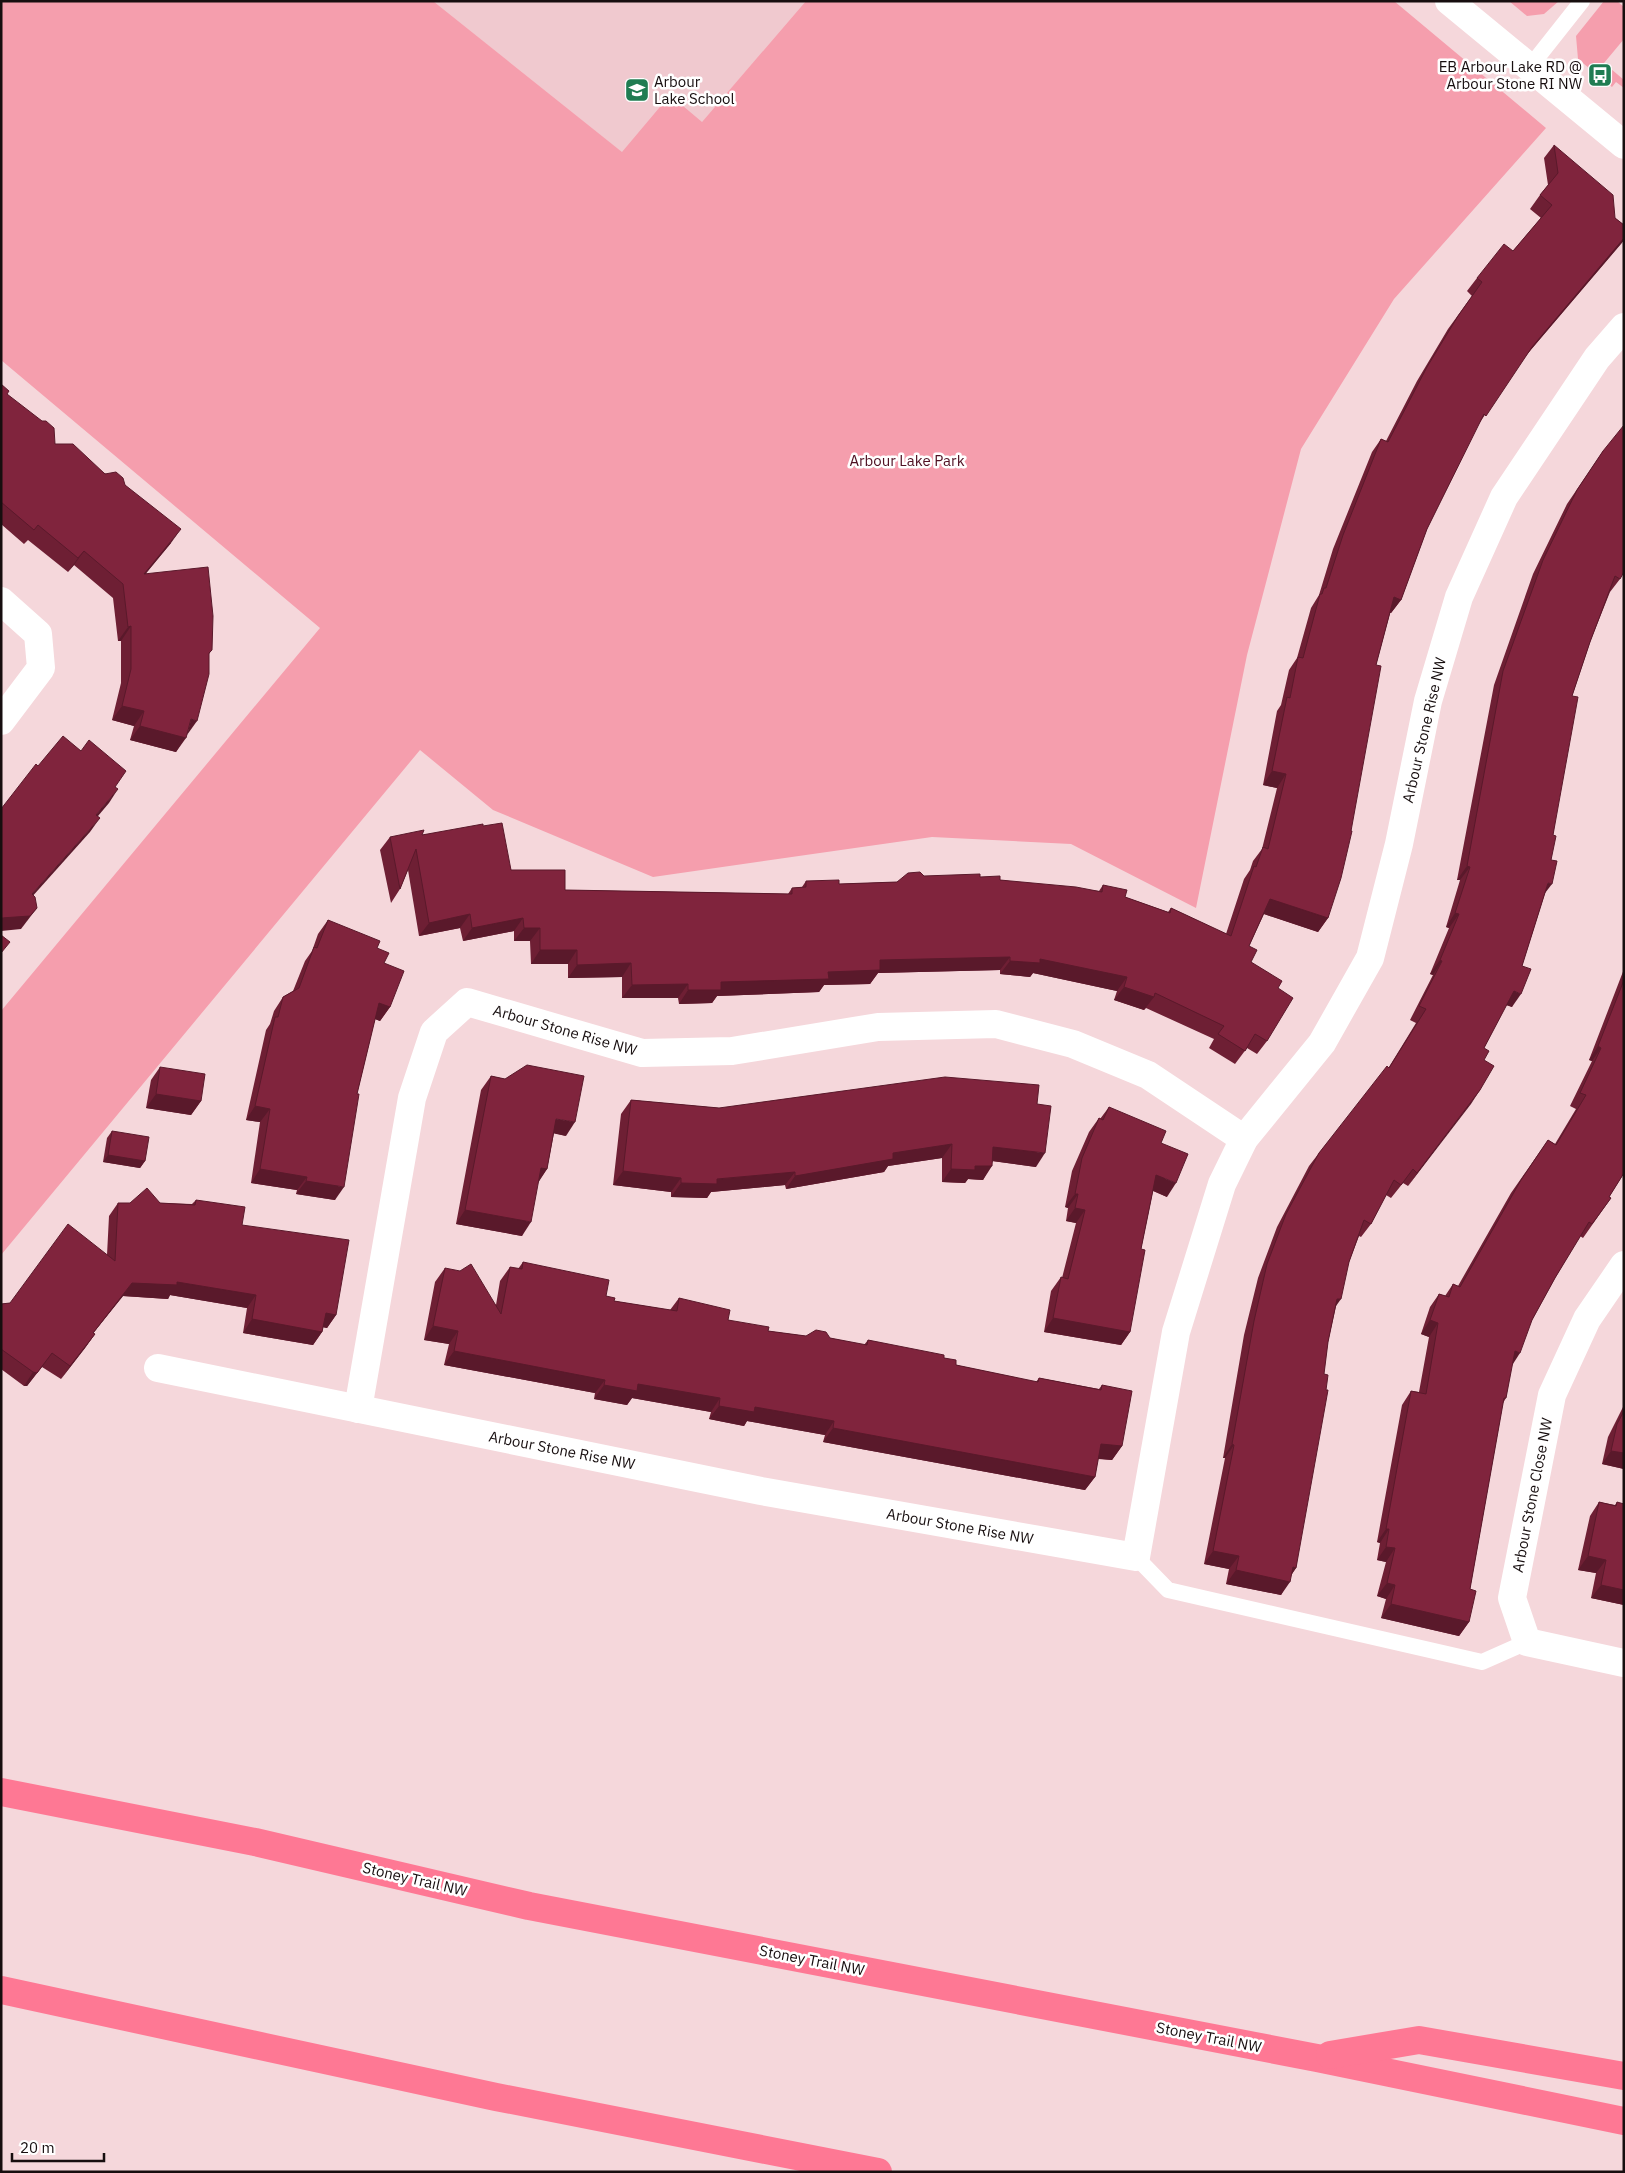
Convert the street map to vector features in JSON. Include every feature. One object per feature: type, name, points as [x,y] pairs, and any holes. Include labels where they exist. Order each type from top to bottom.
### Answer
[{"type":"highway","name":"Stoney Trail NW","points":[[1,1792],[255,1842],[529,1906],[1317,2058],[1624,2121]]},
{"type":"highway","points":[[1,1990],[496,2097],[878,2172]]},
{"type":"highway","points":[[1317,2058],[1419,2040],[1624,2076]]},
{"type":"street","points":[[1449,1],[1624,145]]},
{"type":"street","name":"Arbour Stone Rise NW","points":[[158,1368],[761,1491],[1136,1557],[1176,1332],[1222,1184],[1244,1139],[1322,1043],[1370,958],[1399,844],[1428,701],[1459,597],[1504,497],[1597,358],[1624,327]]},
{"type":"street","points":[[1,601],[38,634],[41,668],[1,721]]},
{"type":"street","name":"Arbour Stone Rise NW","points":[[358,1409],[412,1098],[434,1032],[467,1002],[642,1053],[732,1051],[878,1027],[996,1024],[1073,1044],[1148,1076],[1244,1139]]},
{"type":"street","name":"Arbour Stone Close NW","points":[[1527,1642],[1512,1598],[1552,1395],[1587,1319],[1624,1265]]},
{"type":"street","points":[[1527,1642],[1624,1663]]},
{"type":"lane","points":[[1529,68],[1582,1]]},
{"type":"lane","points":[[1136,1557],[1168,1590],[1482,1662],[1527,1642]]},
{"type":"shaded area","name":"Arbour Lake School","points":[[433,1],[806,1],[654,178]]},
{"type":"green space","name":"Arbour Lake Park","points":[[1,1],[433,1],[622,152],[670,95],[702,122],[806,1],[1394,1],[1546,128],[1394,299],[1301,449],[1247,655],[1196,908],[1071,844],[932,837],[653,877],[493,810],[420,750],[1,1255],[1,1011],[320,628],[1,360]]},
{"type":"green space","points":[[1509,1],[1559,1],[1544,14],[1527,16]]},
{"type":"green space","points":[[1604,1],[1617,1],[1624,7],[1624,39],[1604,63],[1624,80],[1624,88],[1616,82],[1612,87],[1578,59],[1576,36]]},
{"type":"building","points":[[1554,145],[1613,195],[1615,218],[1624,225],[1624,238],[1532,347],[1486,416],[1484,414],[1427,529],[1401,600],[1394,597],[1376,665],[1381,666],[1352,831],[1341,878],[1328,918],[1270,899],[1249,946],[1257,950],[1251,962],[1282,981],[1278,988],[1293,998],[1267,1041],[1255,1034],[1245,1051],[1218,1034],[1224,1026],[1155,993],[1154,997],[1124,987],[1127,977],[1040,959],[1040,963],[1010,961],[1010,957],[880,960],[880,970],[828,972],[829,979],[721,982],[721,990],[688,990],[688,984],[632,985],[631,963],[577,965],[577,950],[540,950],[540,928],[524,928],[523,918],[472,928],[470,914],[429,923],[416,849],[400,889],[390,837],[424,830],[422,835],[483,824],[483,826],[502,823],[511,870],[565,870],[565,890],[792,894],[792,888],[806,887],[806,881],[839,880],[839,884],[897,882],[908,873],[920,872],[924,876],[980,874],[980,877],[1000,876],[1000,880],[1076,887],[1102,892],[1103,885],[1127,890],[1125,897],[1170,913],[1171,908],[1231,936],[1254,866],[1256,867],[1263,847],[1268,849],[1286,774],[1272,771],[1287,697],[1290,698],[1298,657],[1303,658],[1320,594],[1326,588],[1343,535],[1381,439],[1388,442],[1427,367],[1458,316],[1482,282],[1477,278],[1504,244],[1513,251],[1552,205],[1540,195],[1558,173]]},
{"type":"building","points":[[1,384],[9,391],[7,394],[54,428],[55,444],[73,444],[105,474],[116,472],[123,478],[125,485],[181,529],[144,574],[208,567],[213,616],[209,674],[197,721],[191,719],[186,738],[140,726],[144,711],[122,706],[131,669],[131,626],[128,627],[123,584],[84,551],[78,558],[38,525],[34,530],[1,502]]},
{"type":"building","points":[[1624,425],[1624,572],[1620,579],[1615,576],[1572,696],[1578,697],[1553,835],[1556,836],[1551,860],[1557,861],[1552,884],[1548,883],[1522,966],[1531,969],[1521,994],[1514,991],[1484,1048],[1489,1051],[1484,1060],[1494,1066],[1480,1090],[1417,1173],[1413,1169],[1401,1185],[1394,1180],[1371,1224],[1364,1220],[1349,1262],[1341,1299],[1337,1299],[1328,1342],[1324,1374],[1328,1375],[1326,1390],[1328,1390],[1296,1568],[1293,1567],[1290,1582],[1236,1570],[1239,1556],[1213,1551],[1234,1445],[1232,1444],[1254,1321],[1267,1264],[1286,1214],[1319,1153],[1387,1066],[1389,1068],[1426,1009],[1419,1006],[1442,961],[1440,960],[1459,914],[1455,913],[1470,867],[1467,866],[1503,671],[1543,560],[1577,490],[1603,451]]},
{"type":"building","points":[[63,736],[81,751],[89,740],[126,771],[115,787],[118,789],[96,815],[100,818],[32,894],[35,897],[37,908],[30,916],[1,918],[1,809],[36,764],[38,766]]},
{"type":"building","points":[[328,920],[380,941],[377,948],[389,953],[384,963],[404,971],[390,1007],[379,1003],[357,1094],[359,1094],[344,1187],[306,1181],[307,1177],[260,1169],[270,1109],[255,1106],[275,1017],[278,1017],[283,997],[299,988],[314,947],[317,948]]},
{"type":"building","points":[[1,935],[10,942],[1,953]]},
{"type":"building","points":[[1624,980],[1624,1173],[1609,1197],[1611,1198],[1592,1224],[1589,1222],[1555,1278],[1532,1320],[1520,1353],[1515,1351],[1506,1398],[1504,1398],[1470,1589],[1476,1591],[1469,1622],[1391,1604],[1395,1585],[1387,1583],[1395,1548],[1386,1547],[1389,1529],[1386,1529],[1411,1391],[1426,1394],[1438,1323],[1430,1320],[1439,1294],[1449,1297],[1453,1284],[1460,1287],[1521,1180],[1548,1140],[1556,1145],[1586,1095],[1580,1093],[1601,1048],[1598,1046]]},
{"type":"building","points":[[527,1065],[584,1076],[575,1122],[556,1119],[547,1169],[541,1168],[531,1222],[465,1210],[491,1076],[505,1079]]},
{"type":"building","points":[[160,1067],[205,1074],[201,1101],[156,1094]]},
{"type":"building","points":[[945,1077],[1039,1085],[1037,1104],[1051,1106],[1045,1153],[993,1147],[992,1166],[975,1166],[975,1170],[951,1169],[952,1144],[893,1153],[893,1159],[795,1176],[795,1172],[717,1179],[717,1184],[681,1183],[681,1178],[623,1171],[631,1100],[719,1108]]},
{"type":"building","points":[[1109,1107],[1166,1131],[1161,1143],[1188,1154],[1176,1183],[1156,1175],[1141,1249],[1145,1250],[1130,1332],[1053,1318],[1061,1277],[1068,1279],[1085,1210],[1075,1208],[1078,1194],[1075,1194],[1082,1158],[1099,1118],[1103,1120]]},
{"type":"building","points":[[112,1131],[149,1137],[145,1161],[108,1155]]},
{"type":"building","points":[[147,1188],[160,1203],[195,1205],[196,1200],[245,1207],[242,1225],[349,1240],[336,1315],[326,1313],[322,1332],[252,1319],[256,1295],[177,1282],[177,1285],[132,1283],[70,1366],[52,1353],[37,1373],[1,1349],[1,1304],[10,1303],[68,1224],[115,1261],[118,1203],[130,1203]]},
{"type":"building","points":[[523,1262],[609,1280],[606,1296],[615,1298],[614,1301],[677,1311],[679,1298],[730,1310],[728,1320],[769,1327],[768,1331],[806,1336],[816,1330],[826,1332],[830,1338],[867,1345],[868,1340],[944,1355],[944,1358],[956,1360],[956,1365],[1038,1382],[1039,1378],[1101,1390],[1102,1385],[1132,1391],[1122,1446],[1101,1444],[1095,1477],[833,1428],[834,1421],[755,1407],[754,1412],[719,1406],[720,1398],[638,1384],[637,1391],[604,1385],[605,1380],[454,1351],[458,1331],[433,1326],[445,1268],[460,1271],[471,1264],[501,1314],[510,1267],[522,1269]]},
{"type":"building","points":[[1624,1411],[1624,1453],[1611,1451],[1617,1424]]},
{"type":"building","points":[[1599,1502],[1616,1506],[1617,1502],[1624,1504],[1624,1590],[1601,1585],[1606,1560],[1588,1556]]},
{"type":"place","name":"EB Arbour Lake RD @ Arbour Stone RI NW","points":[[1600,75]]},
{"type":"place","name":"Arbour Lake School","points":[[637,90]]}]
